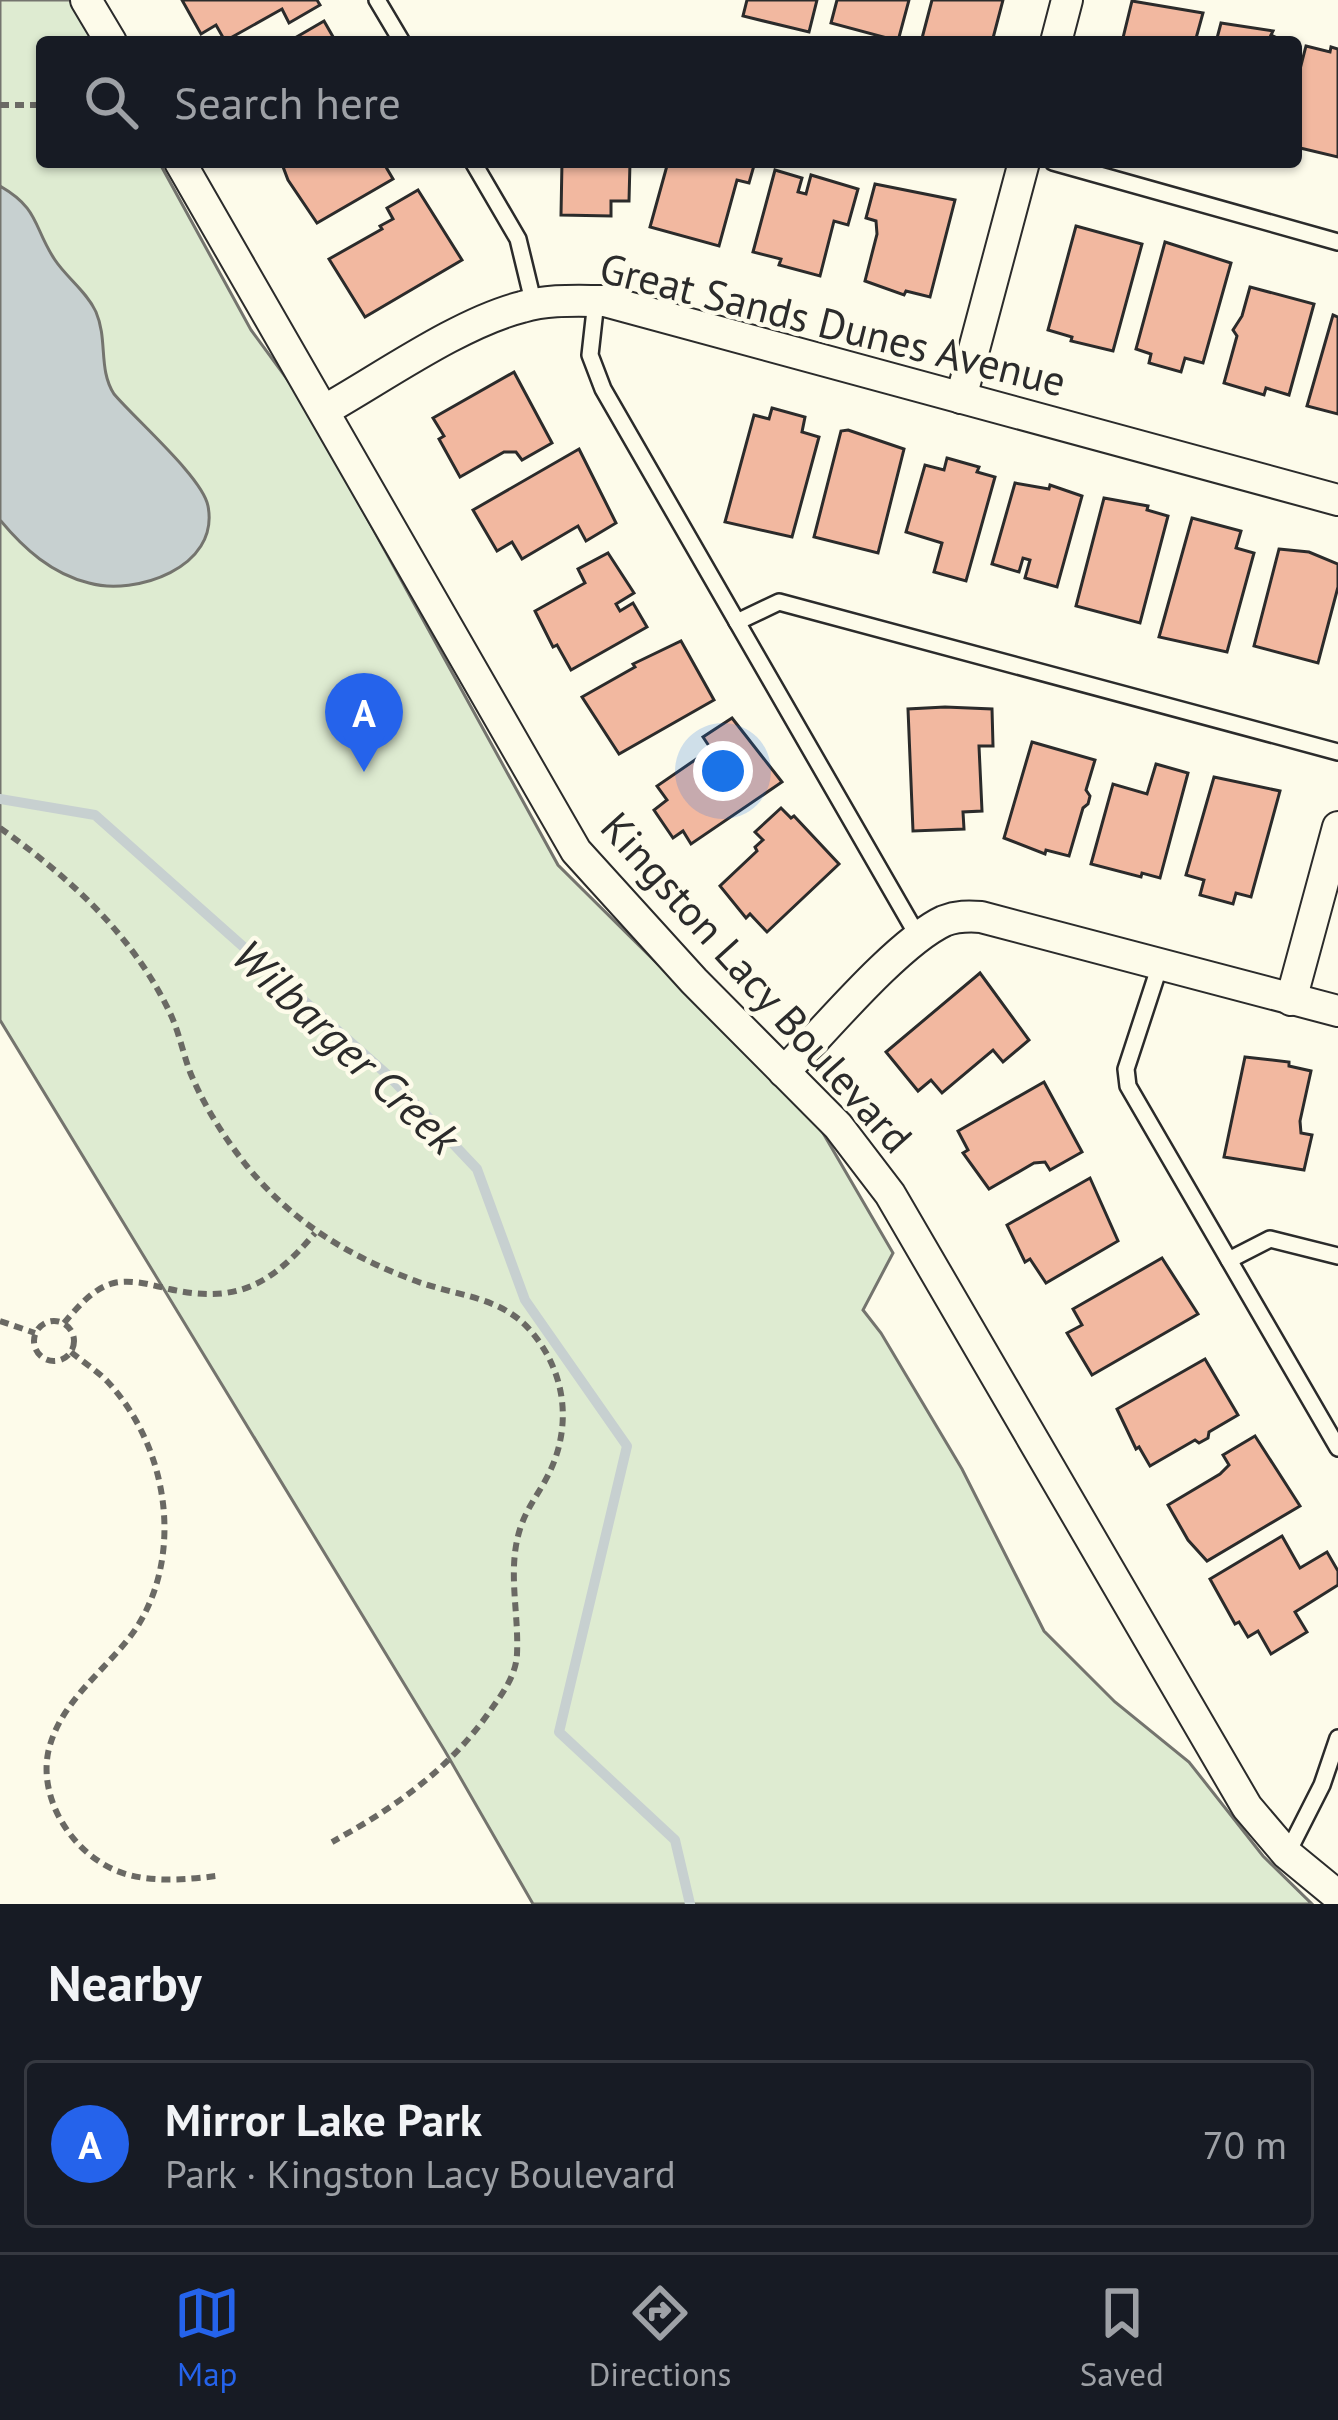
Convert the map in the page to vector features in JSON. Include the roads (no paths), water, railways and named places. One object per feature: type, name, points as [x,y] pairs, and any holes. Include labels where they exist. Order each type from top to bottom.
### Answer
[{"type":"street","points":[[86,0],[107,36]]},
{"type":"street","points":[[1058,36],[1067,0]]},
{"type":"street","name":"Kingston Lacy Boulevard","points":[[184,168],[576,851],[678,965],[863,1154],[1247,1807],[1287,1854],[1338,1896]]},
{"type":"street","points":[[961,398],[1022,168]]},
{"type":"street","name":"Great Sands Dunes Avenue","points":[[325,410],[482,322],[533,305],[596,301],[1338,500]]},
{"type":"street","points":[[1291,1000],[1338,827]]},
{"type":"street","points":[[784,1072],[919,938],[946,920],[981,917],[1338,1011]]},
{"type":"lane","points":[[377,0],[398,36]]},
{"type":"lane","points":[[476,168],[518,239],[533,305]]},
{"type":"lane","points":[[1074,168],[1338,242]]},
{"type":"lane","points":[[596,301],[592,366],[919,938]]},
{"type":"lane","points":[[737,622],[779,602],[1338,752]]},
{"type":"lane","points":[[1160,965],[1126,1078],[1338,1448]]},
{"type":"lane","points":[[1229,1260],[1270,1239],[1338,1256]]},
{"type":"lane","points":[[1287,1854],[1322,1785],[1338,1738]]},
{"type":"waterway","name":"Wilbarger Creek","points":[[0,799],[95,815],[391,1078],[477,1169],[525,1300],[627,1446],[559,1732],[675,1840],[690,1904]]},
{"type":"place","name":"Mirror Lake Park","points":[[364,772]]}]
